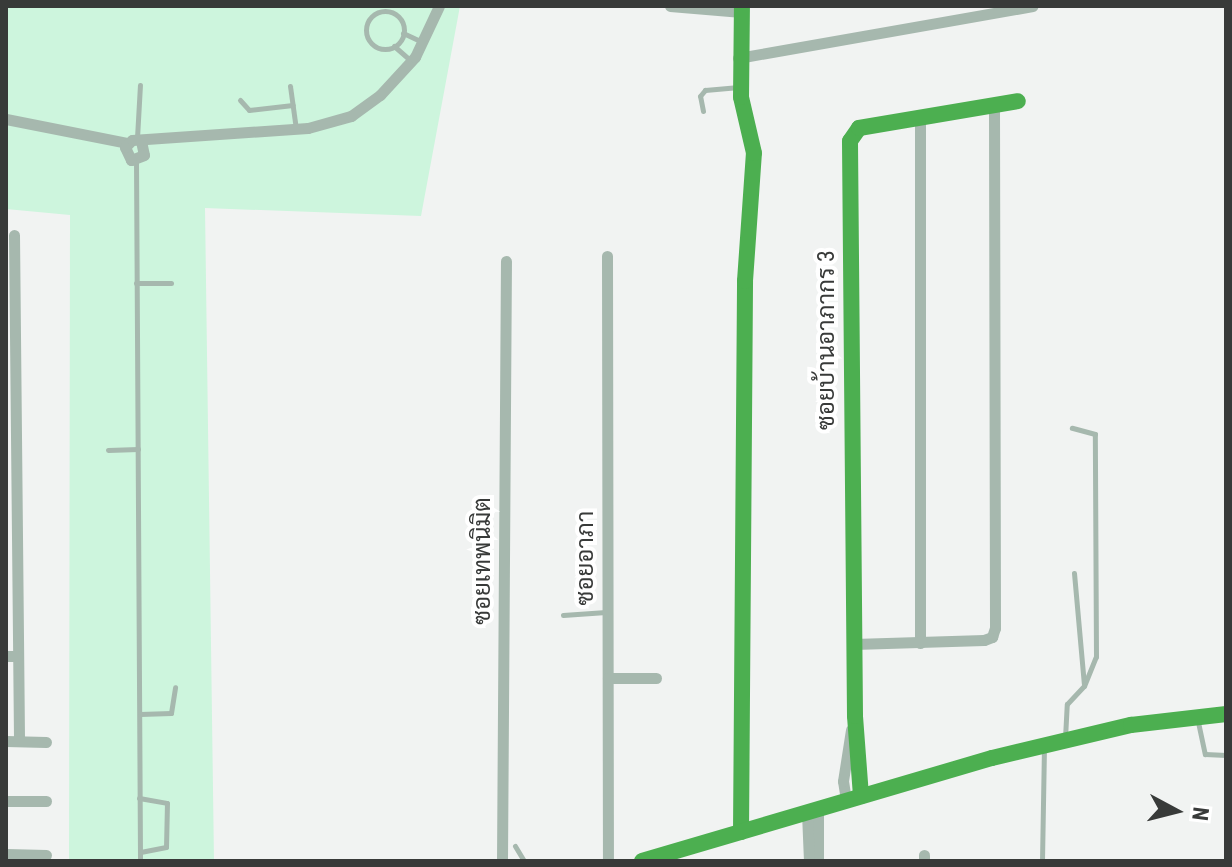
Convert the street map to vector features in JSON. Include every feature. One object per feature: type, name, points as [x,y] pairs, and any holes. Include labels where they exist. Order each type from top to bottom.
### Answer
[{"type":"street","points":[[6,119],[135,141],[296,130],[351,116],[411,61],[423,43],[439,6]]},
{"type":"street","points":[[670,6],[742,9],[738,58],[740,87],[754,153],[745,281],[741,832]]},
{"type":"street","points":[[738,58],[1032,6]]},
{"type":"street","name":"ซอยบ้านอาภากร 3","points":[[854,798],[850,141],[859,128],[1018,101]]},
{"type":"street","points":[[854,644],[984,640],[992,637],[995,628],[994,106]]},
{"type":"street","points":[[920,119],[920,643]]},
{"type":"street","points":[[135,141],[146,150],[136,161],[125,152],[135,141]]},
{"type":"street","points":[[14,235],[12,656],[19,740]]},
{"type":"street","name":"ซอยอาภา","points":[[607,256],[608,861]]},
{"type":"street","name":"ซอยเทพนิมิต","points":[[502,861],[506,261]]},
{"type":"street","points":[[608,678],[656,678]]},
{"type":"street","points":[[642,861],[1044,745],[1226,714]]},
{"type":"street","points":[[6,741],[46,742]]},
{"type":"street","points":[[6,801],[46,801]]},
{"type":"street","points":[[809,861],[812,811]]},
{"type":"street","points":[[812,811],[818,861]]},
{"type":"street","points":[[6,854],[46,855]]},
{"type":"lane","points":[[411,61],[394,46],[371,43],[369,19],[392,12],[403,33],[423,43]]},
{"type":"lane","points":[[394,46],[403,33]]},
{"type":"lane","points":[[135,141],[140,85]]},
{"type":"lane","points":[[290,86],[296,130]]},
{"type":"lane","points":[[703,111],[700,96],[705,90],[740,87]]},
{"type":"lane","points":[[240,100],[249,110],[293,105]]},
{"type":"lane","points":[[136,161],[140,861]]},
{"type":"lane","points":[[136,283],[171,283]]},
{"type":"lane","points":[[1065,740],[1067,704],[1084,686],[1096,657],[1095,434],[1072,428]]},
{"type":"lane","points":[[108,450],[138,449]]},
{"type":"lane","points":[[1074,573],[1084,686]]},
{"type":"lane","points":[[563,615],[608,612]]},
{"type":"lane","points":[[140,714],[171,713],[175,687]]},
{"type":"lane","points":[[1197,718],[1205,754],[1226,755]]},
{"type":"lane","points":[[1042,861],[1044,745]]},
{"type":"lane","points":[[139,798],[167,803],[166,847],[140,852]]},
{"type":"lane","points":[[515,846],[524,861]]},
{"type":"green space","points":[[6,6],[460,6],[421,216],[205,208],[214,861],[69,861],[70,215],[6,209]]},
{"type":"traffic: fast","points":[[741,832],[745,281],[754,153],[741,97],[742,6]]},
{"type":"traffic: fast","points":[[861,796],[855,716],[850,141],[859,128],[1018,101]]},
{"type":"traffic: fast","points":[[642,861],[992,758],[1131,725],[1226,714]]}]
